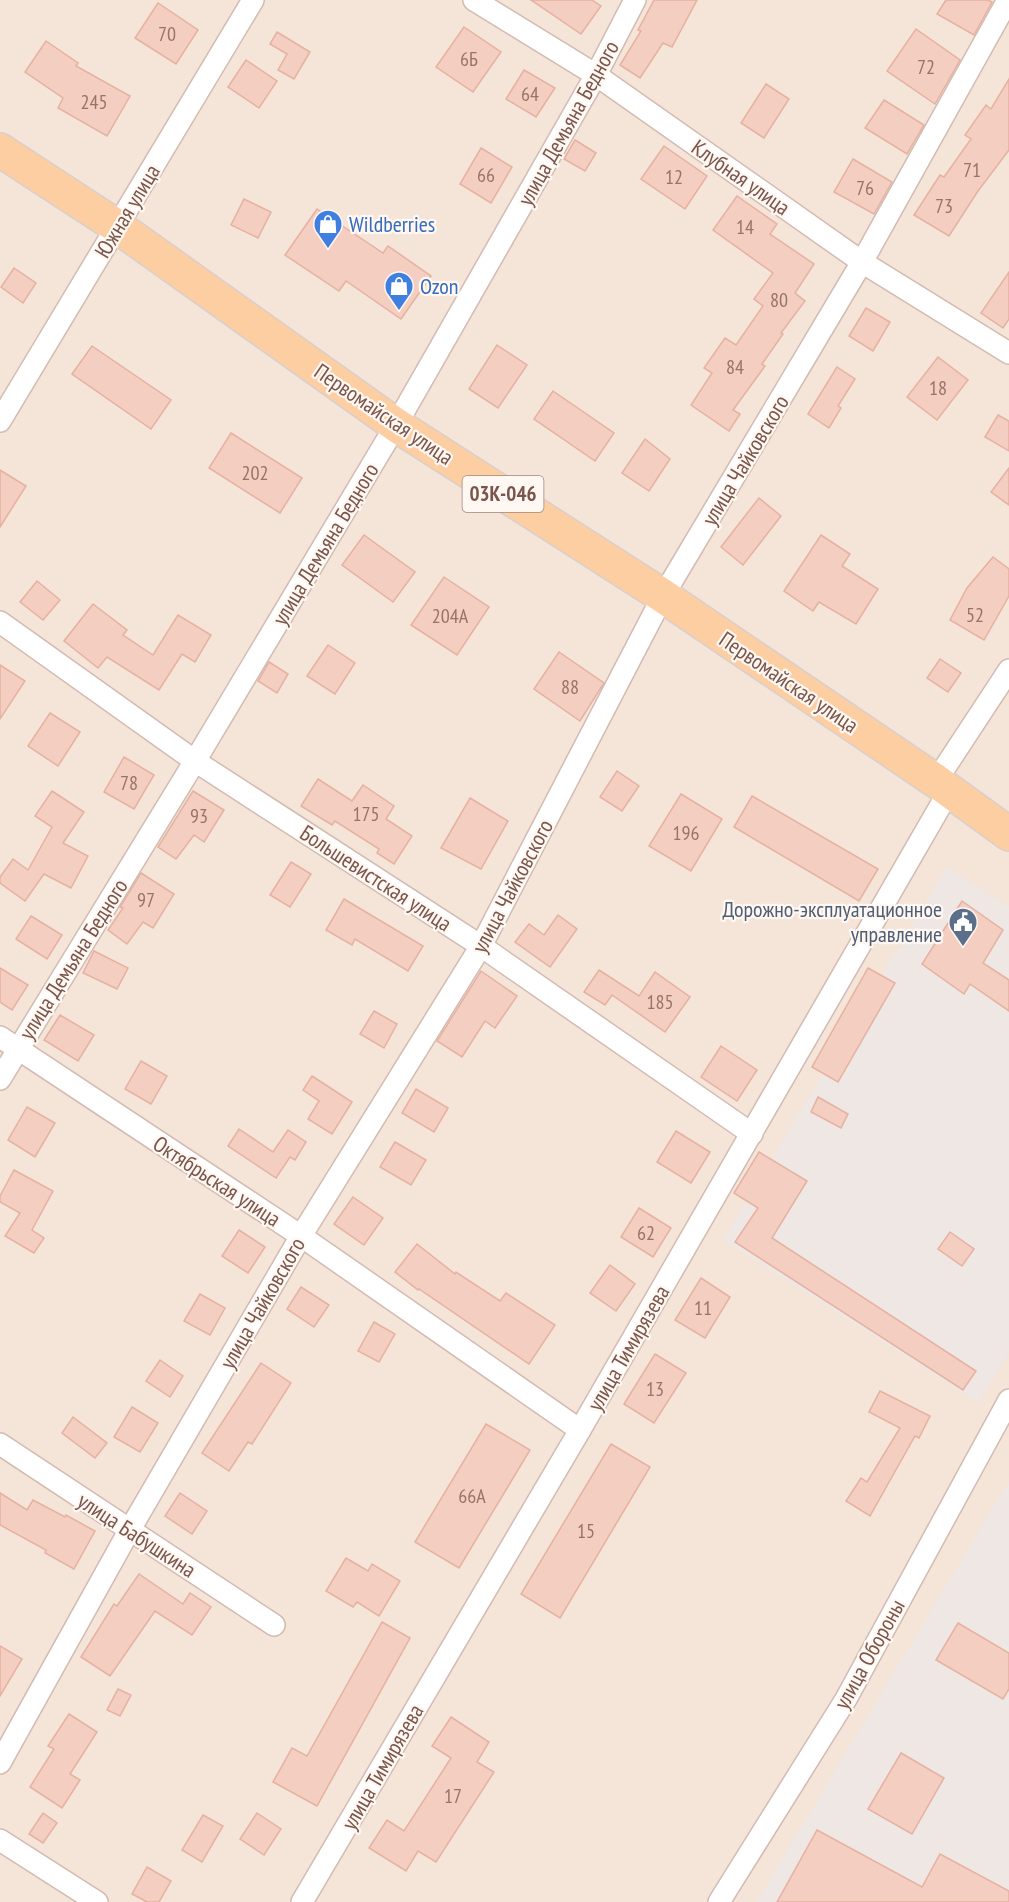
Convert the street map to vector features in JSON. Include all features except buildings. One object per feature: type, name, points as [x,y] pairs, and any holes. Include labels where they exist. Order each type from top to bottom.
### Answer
[{"type":"main road","name":"Первомайская улица","points":[[0,150],[118,227],[396,425],[663,596],[943,786],[1009,834]]},
{"type":"street","name":"Южная улица","points":[[0,421],[253,0]]},
{"type":"street","name":"Клубная улица","points":[[474,0],[596,75],[862,262],[1009,353]]},
{"type":"street","name":"улица Демьяна Бедного","points":[[0,1079],[9,1043],[195,761],[396,425],[596,75],[635,0]]},
{"type":"street","name":"улица Чайковского","points":[[0,1763],[129,1531],[301,1236],[481,946],[663,596],[862,262],[1008,0]]},
{"type":"street","name":"Большевистская улица","points":[[0,622],[195,761],[481,946],[752,1134]]},
{"type":"street","name":"улица Тимирязева","points":[[302,1902],[752,1134],[1009,670]]},
{"type":"street","name":"Октябрьская улица","points":[[9,1043],[301,1236],[580,1430]]},
{"type":"street","name":"улица Обороны","points":[[719,1902],[846,1699],[1009,1400]]},
{"type":"street","name":"улица Бабушкина","points":[[0,1444],[274,1625]]},
{"type":"street","points":[[0,1840],[97,1902]]},
{"type":"shaded area","points":[[0,0],[1009,0],[1009,1902],[0,1902]]},
{"type":"shaded area","points":[[947,867],[1009,907],[1009,1352],[978,1403],[723,1240]]},
{"type":"shaded area","points":[[1009,1481],[1009,1902],[756,1902]]},
{"type":"place","name":"Wildberries","points":[[328,250]]},
{"type":"place","name":"Ozon","points":[[399,312]]},
{"type":"place","name":"Дорожно-эксплуатационное управление","points":[[963,948]]}]
